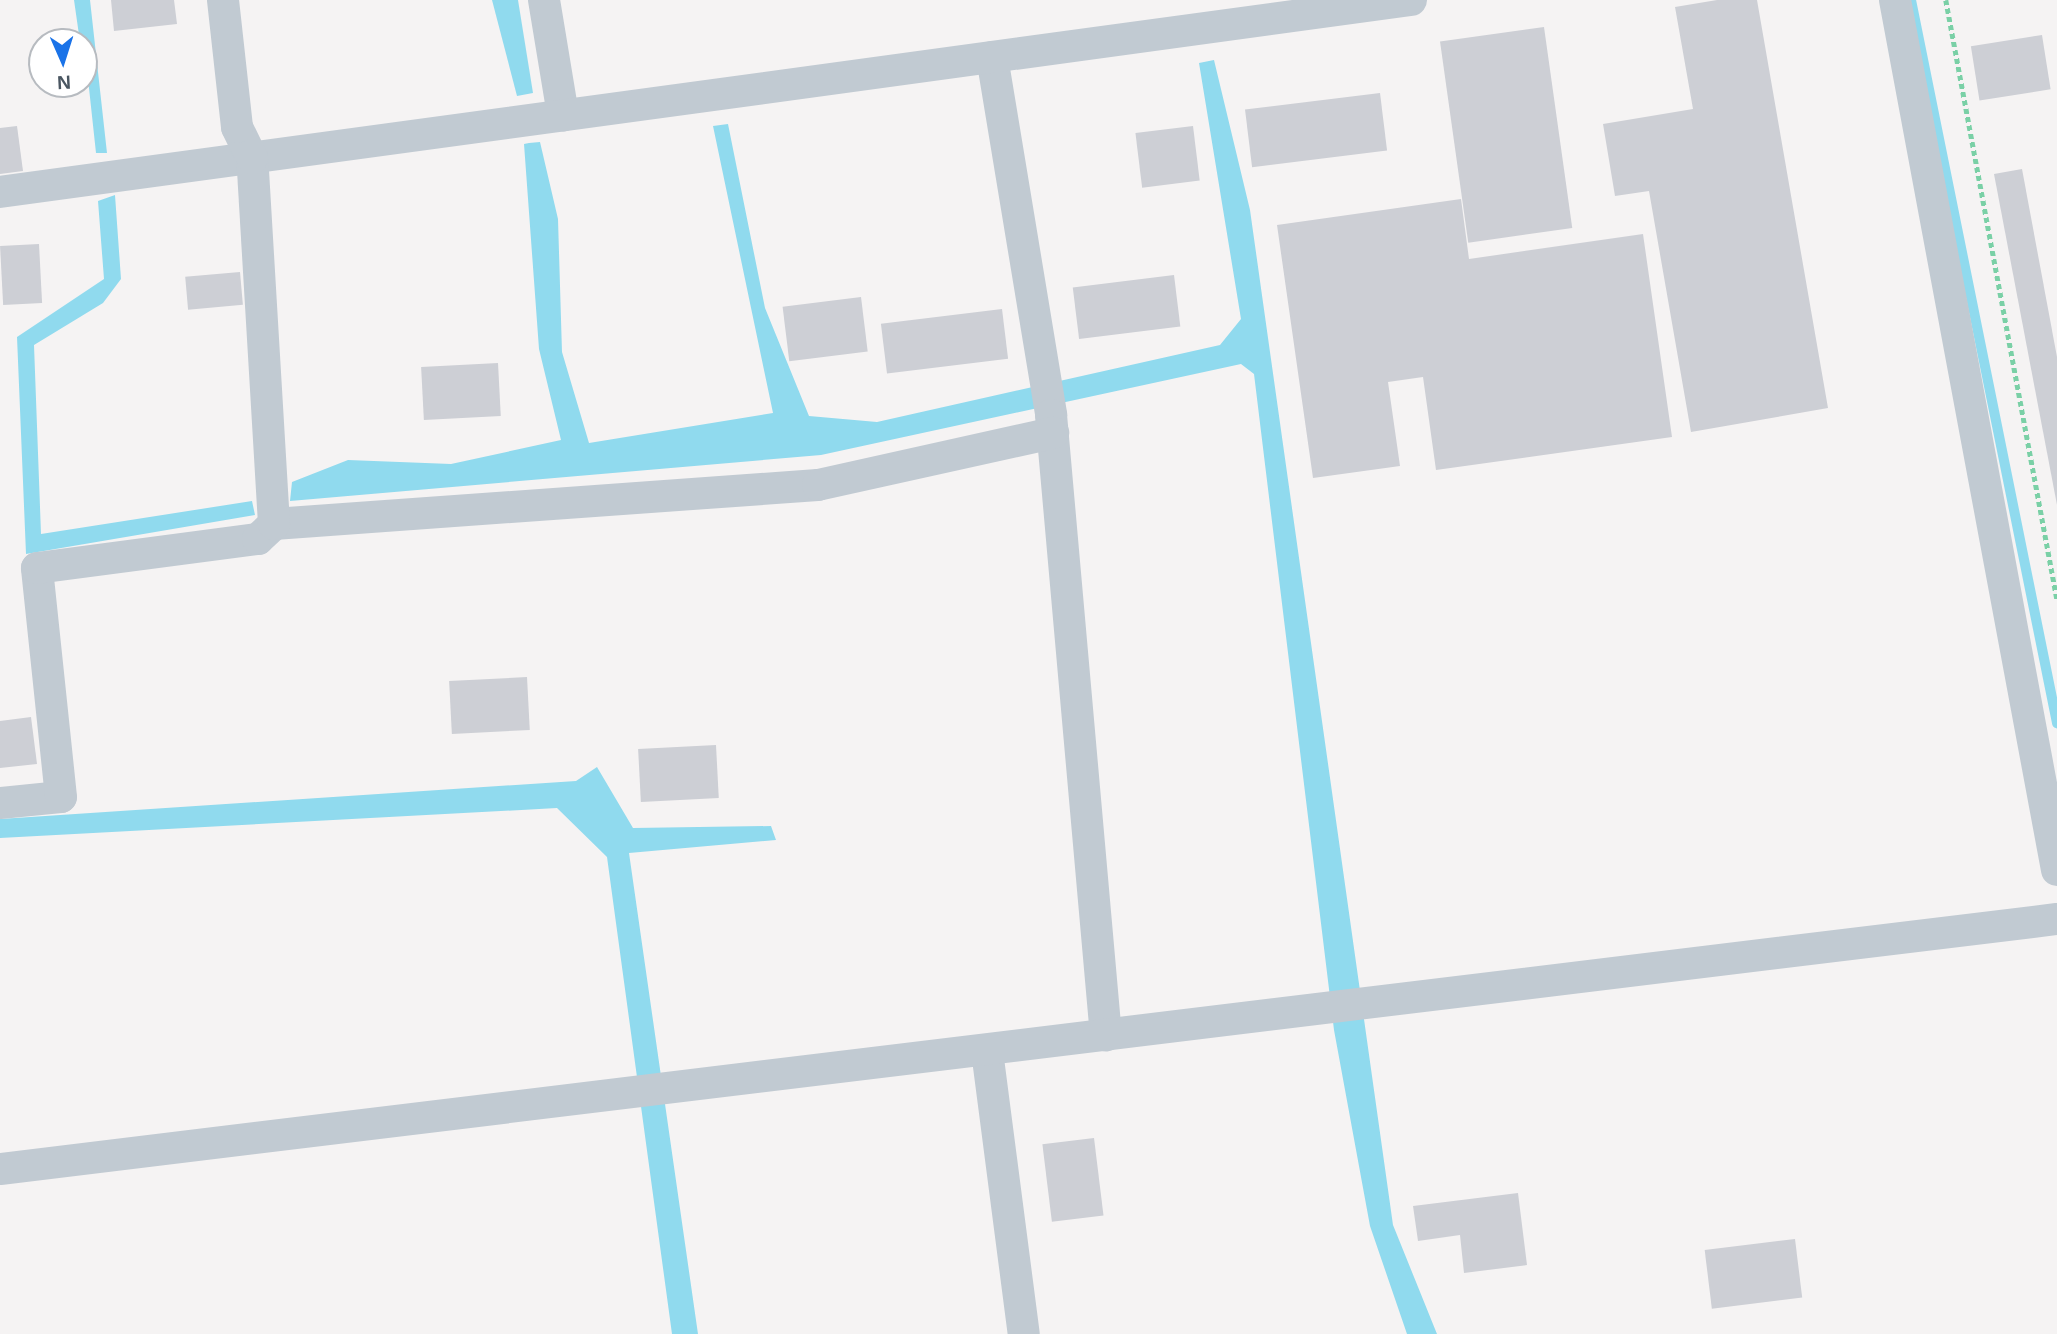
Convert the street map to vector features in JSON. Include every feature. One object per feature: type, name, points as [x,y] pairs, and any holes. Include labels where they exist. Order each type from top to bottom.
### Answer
[{"type":"street","points":[[223,0],[237,127],[252,158],[274,524]]},
{"type":"street","points":[[544,0],[563,115]]},
{"type":"street","points":[[1895,0],[2057,870]]},
{"type":"street","points":[[0,192],[1402,1]]},
{"type":"street","points":[[992,57],[1052,424],[1106,1036]]},
{"type":"street","points":[[0,803],[61,797],[37,568],[258,539],[274,524],[818,485],[1052,424]]},
{"type":"street","points":[[0,1169],[2057,919]]},
{"type":"street","points":[[987,1051],[1024,1334]]},
{"type":"path","points":[[1946,0],[2057,599]]},
{"type":"water","points":[[74,0],[90,0],[93,28],[78,28]]},
{"type":"water","points":[[492,0],[518,0],[533,93],[517,96]]},
{"type":"water","points":[[1214,60],[1250,210],[1393,1225],[1437,1334],[1407,1334],[1370,1226],[1334,1030],[1254,374],[1241,364],[821,455],[290,501],[292,482],[348,460],[451,464],[561,440],[539,349],[524,144],[529,143],[540,142],[558,219],[562,352],[589,443],[773,413],[713,126],[728,124],[765,308],[809,416],[877,422],[1220,345],[1241,319],[1199,63]]},
{"type":"water","points":[[98,72],[107,153],[96,153],[90,98],[98,98]]},
{"type":"water","points":[[115,195],[121,279],[103,303],[34,345],[41,534],[252,501],[255,515],[26,554],[17,337],[104,279],[98,201]]},
{"type":"water","points":[[597,767],[633,828],[771,826],[776,840],[629,853],[698,1334],[672,1334],[607,857],[557,808],[0,838],[0,819],[576,781]]},
{"type":"building","points":[[111,0],[174,0],[177,24],[114,31]]},
{"type":"building","points":[[1717,0],[1757,0],[1828,408],[1691,432],[1649,191],[1615,196],[1603,124],[1693,109],[1675,7]]},
{"type":"building","points":[[1544,27],[1572,228],[1468,243],[1440,42]]},
{"type":"building","points":[[2042,35],[2051,89],[1979,101],[1971,46]]},
{"type":"building","points":[[1380,93],[1387,151],[1252,167],[1245,110]]},
{"type":"building","points":[[17,126],[23,171],[0,174],[0,128]]},
{"type":"building","points":[[1193,126],[1200,181],[1142,188],[1135,133]]},
{"type":"building","points":[[2022,169],[2057,357],[2057,505],[1994,174]]},
{"type":"building","points":[[1461,199],[1469,259],[1643,234],[1672,437],[1436,470],[1423,377],[1388,382],[1400,466],[1313,478],[1277,225]]},
{"type":"building","points":[[39,244],[42,303],[3,305],[0,246]]},
{"type":"building","points":[[240,272],[243,305],[188,310],[185,277]]},
{"type":"building","points":[[1174,275],[1180,327],[1079,339],[1073,287]]},
{"type":"building","points":[[861,297],[868,352],[789,361],[783,307]]},
{"type":"building","points":[[1002,309],[1008,359],[887,373],[881,324]]},
{"type":"building","points":[[498,363],[501,416],[424,420],[421,367]]},
{"type":"building","points":[[527,677],[530,730],[452,734],[449,681]]},
{"type":"building","points":[[31,717],[37,764],[0,768],[0,721]]},
{"type":"building","points":[[716,745],[719,798],[641,802],[638,749]]},
{"type":"building","points":[[1094,1138],[1104,1215],[1052,1222],[1042,1144]]},
{"type":"building","points":[[1518,1193],[1527,1265],[1464,1273],[1460,1235],[1418,1241],[1413,1206]]},
{"type":"building","points":[[1795,1239],[1802,1298],[1712,1309],[1705,1250]]},
{"type":"waterway","points":[[1911,0],[2057,723]]}]
